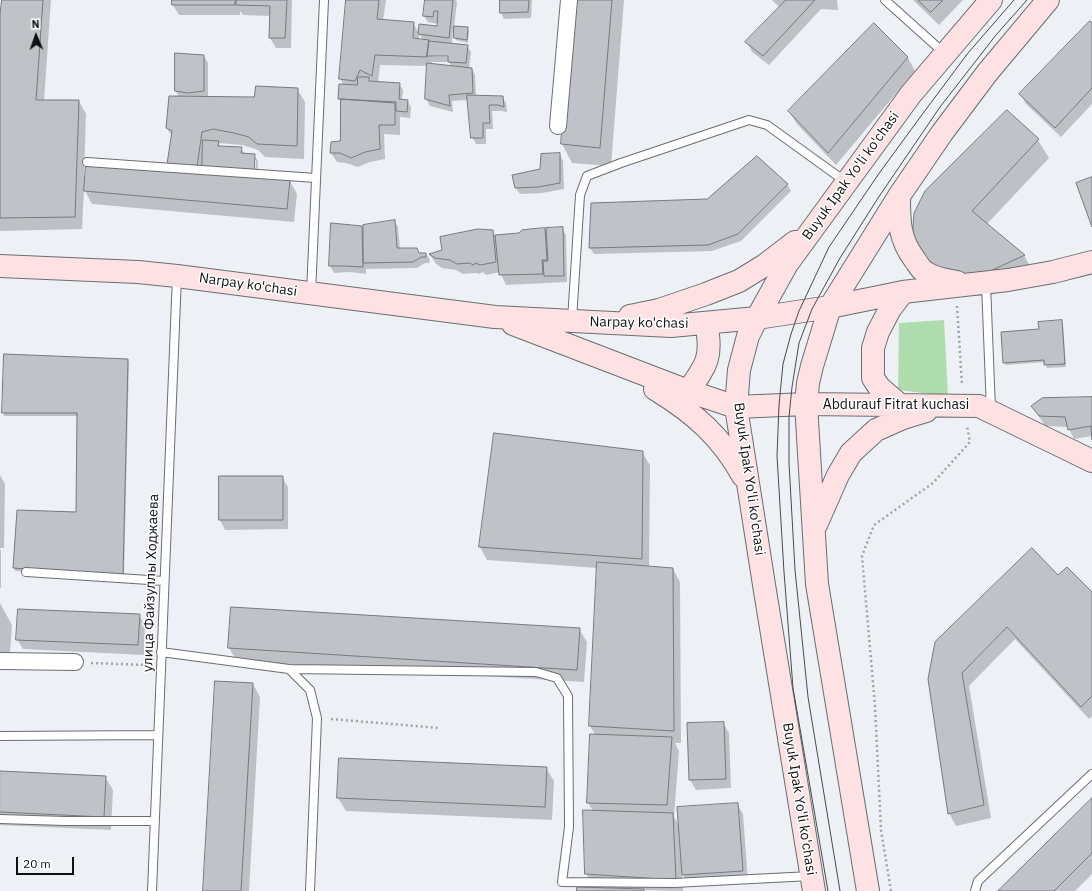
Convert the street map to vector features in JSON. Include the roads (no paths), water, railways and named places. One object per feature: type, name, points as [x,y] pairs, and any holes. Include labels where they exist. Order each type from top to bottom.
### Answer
[{"type":"main road","name":"Buyuk Ipak Yo'li ko'chasi","points":[[813,884],[736,407],[739,370],[748,336],[787,264],[911,94],[991,0]]},
{"type":"main road","points":[[868,891],[818,584],[806,404],[808,383],[830,307],[899,196],[942,133],[987,74],[1048,0]]},
{"type":"main road","points":[[899,196],[899,221],[902,236],[910,254],[924,272],[936,278],[971,284]]},
{"type":"main road","points":[[599,323],[658,310],[739,281],[765,265],[811,231]]},
{"type":"main road","name":"Narpay ko'chasi","points":[[0,266],[138,272],[177,276],[495,317],[671,326],[757,318],[830,307],[903,292],[1053,272],[1092,262]]},
{"type":"main road","points":[[900,405],[879,387],[874,378],[873,348],[878,332],[890,309],[903,292]]},
{"type":"main road","name":"Narpay ko'chasi","points":[[495,317],[615,364],[736,407],[806,404]]},
{"type":"main road","points":[[688,391],[706,366],[709,357],[706,323]]},
{"type":"main road","points":[[615,364],[689,411],[713,433],[734,460],[748,486]]},
{"type":"main road","name":"Abdurauf Fitrat kuchasi","points":[[806,404],[979,406],[1092,461]]},
{"type":"main road","points":[[814,530],[841,470],[851,453],[876,430],[903,418],[955,405]]},
{"type":"street","points":[[558,126],[569,0]]},
{"type":"street","points":[[0,661],[75,662]]},
{"type":"lane","points":[[311,293],[324,0]]},
{"type":"lane","points":[[885,0],[945,54]]},
{"type":"lane","points":[[572,322],[580,195],[587,176],[749,120],[767,125],[847,182]]},
{"type":"lane","points":[[87,162],[316,178]]},
{"type":"lane","name":"улица Файзуллы Ходжаева","points":[[152,891],[177,276]]},
{"type":"lane","points":[[971,284],[991,412]]},
{"type":"lane","points":[[26,572],[164,580]]},
{"type":"lane","points":[[161,652],[289,669],[536,672],[557,678],[568,696],[569,827],[560,891]]},
{"type":"lane","points":[[289,669],[310,690],[317,718],[310,891]]},
{"type":"lane","points":[[0,736],[158,735]]},
{"type":"lane","points":[[975,891],[978,881],[1092,774]]},
{"type":"lane","points":[[0,819],[155,821]]},
{"type":"lane","points":[[562,882],[674,887],[813,884]]},
{"type":"tram line","points":[[828,891],[793,688],[777,456],[779,405],[783,364],[799,311],[829,247],[880,172],[968,53],[1014,0]]},
{"type":"tram line","points":[[840,891],[808,697],[795,570],[789,463],[789,417],[799,343],[812,309],[840,258],[878,198],[940,107],[996,35],[1027,0]]}]
